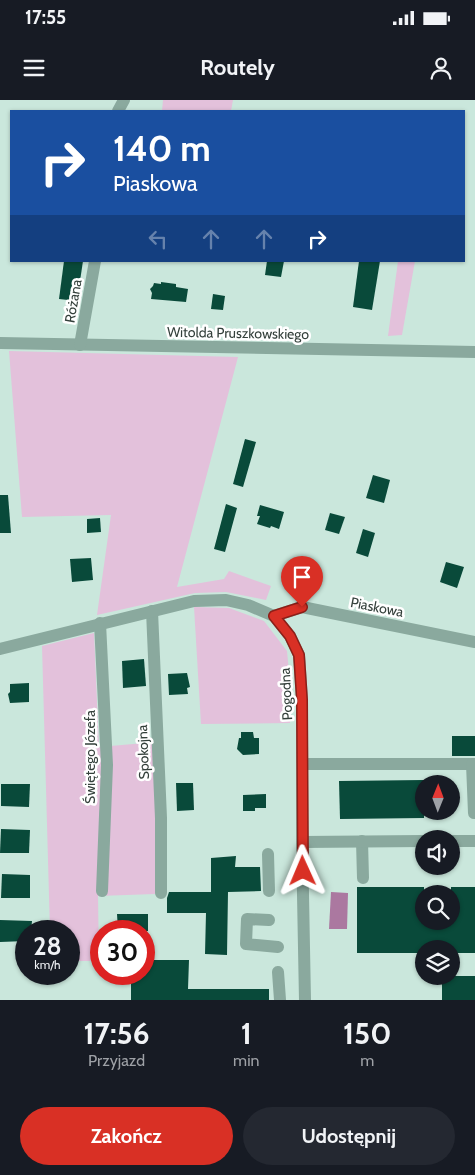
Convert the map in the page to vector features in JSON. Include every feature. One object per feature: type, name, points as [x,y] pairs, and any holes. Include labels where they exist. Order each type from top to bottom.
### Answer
[{"type":"street","name":"Różana","points":[[80,345],[95,262]]},
{"type":"street","name":"Witolda Pruszkowskiego","points":[[0,344],[475,352]]},
{"type":"street","name":"Pogodna","points":[[0,649],[194,601],[226,600],[248,605],[274,616],[290,636],[299,655],[302,700],[305,1000]]},
{"type":"street","name":"Piaskowa","points":[[274,616],[302,607],[475,642]]},
{"type":"street","name":"Spokojna","points":[[152,610],[161,818],[161,894]]},
{"type":"street","name":"Świętego Józefa","points":[[100,624],[106,765],[102,891]]},
{"type":"street","points":[[302,764],[474,764],[474,813]]},
{"type":"street","points":[[362,841],[363,878]]},
{"type":"street","points":[[302,842],[415,841]]},
{"type":"street","points":[[460,841],[475,841]]},
{"type":"street","points":[[268,854],[269,892]]},
{"type":"street","points":[[268,920],[247,919],[246,944],[278,947]]},
{"type":"street","points":[[278,972],[280,1000]]},
{"type":"shaded area","points":[[163,100],[233,100],[231,110],[162,110]]},
{"type":"shaded area","points":[[398,262],[415,262],[402,335],[388,336]]},
{"type":"shaded area","points":[[9,351],[238,357],[177,587],[224,579],[229,571],[271,586],[266,600],[226,592],[195,593],[97,615],[111,515],[22,517]]},
{"type":"shaded area","points":[[194,607],[229,608],[264,621],[287,651],[290,682],[290,723],[201,724]]},
{"type":"shaded area","points":[[94,633],[99,747],[156,742],[155,894],[98,896],[98,920],[90,920],[90,961],[80,961],[80,920],[50,920],[42,646]]},
{"type":"shaded area","points":[[331,892],[348,893],[347,929],[329,929]]},
{"type":"building","points":[[64,262],[83,262],[77,301],[59,299]]},
{"type":"building","points":[[267,262],[284,262],[281,277],[265,275]]},
{"type":"building","points":[[359,262],[380,262],[372,310],[353,307]]},
{"type":"building","points":[[161,282],[176,284],[176,287],[188,289],[186,302],[151,299],[152,293],[150,289],[154,283],[161,284]]},
{"type":"building","points":[[213,294],[225,296],[223,310],[211,309]]},
{"type":"building","points":[[245,439],[256,442],[243,487],[233,484]]},
{"type":"building","points":[[373,475],[390,480],[384,503],[366,498]]},
{"type":"building","points":[[0,495],[8,495],[11,533],[0,533]]},
{"type":"building","points":[[226,504],[237,508],[225,552],[214,549]]},
{"type":"building","points":[[260,505],[284,512],[279,529],[257,524],[260,516],[257,516]]},
{"type":"building","points":[[330,513],[345,517],[339,534],[325,530]]},
{"type":"building","points":[[100,518],[101,532],[87,533],[87,519]]},
{"type":"building","points":[[363,529],[375,533],[368,557],[356,553]]},
{"type":"building","points":[[91,558],[93,580],[72,582],[70,559]]},
{"type":"building","points":[[446,562],[464,567],[457,588],[440,582]]},
{"type":"building","points":[[144,659],[146,686],[123,688],[122,661]]},
{"type":"building","points":[[187,673],[190,687],[187,688],[188,694],[169,695],[168,674]]},
{"type":"building","points":[[29,683],[29,702],[10,703],[8,694],[10,692],[10,684]]},
{"type":"building","points":[[241,732],[253,732],[254,738],[259,738],[259,754],[243,755],[237,749]]},
{"type":"building","points":[[452,736],[475,736],[475,756],[452,756]]},
{"type":"building","points":[[415,780],[415,818],[340,819],[339,781]]},
{"type":"building","points":[[176,783],[193,783],[194,810],[177,811]]},
{"type":"building","points":[[1,784],[30,784],[29,807],[1,806]]},
{"type":"building","points":[[266,794],[266,808],[255,808],[255,811],[243,811],[243,795]]},
{"type":"building","points":[[1,829],[30,830],[29,853],[0,853]]},
{"type":"building","points":[[236,856],[235,867],[260,867],[261,891],[228,892],[227,955],[205,954],[206,913],[167,913],[167,898],[169,892],[211,892],[211,858]]},
{"type":"building","points":[[2,874],[30,875],[30,898],[1,898]]},
{"type":"building","points":[[357,887],[415,887],[415,930],[460,930],[460,887],[475,887],[475,953],[460,953],[460,940],[415,940],[415,953],[357,953]]},
{"type":"building","points":[[117,914],[148,914],[148,920],[117,920]]},
{"type":"building","points":[[0,920],[15,920],[15,941],[0,942]]},
{"type":"building","points":[[155,960],[189,960],[188,989],[269,989],[269,1000],[131,1000],[131,985],[155,985]]},
{"type":"building","points":[[460,976],[475,976],[475,1000],[442,1000],[442,985],[460,985]]},
{"type":"route","points":[[302,607],[274,616],[290,636],[299,655],[302,700],[303,871]]}]
